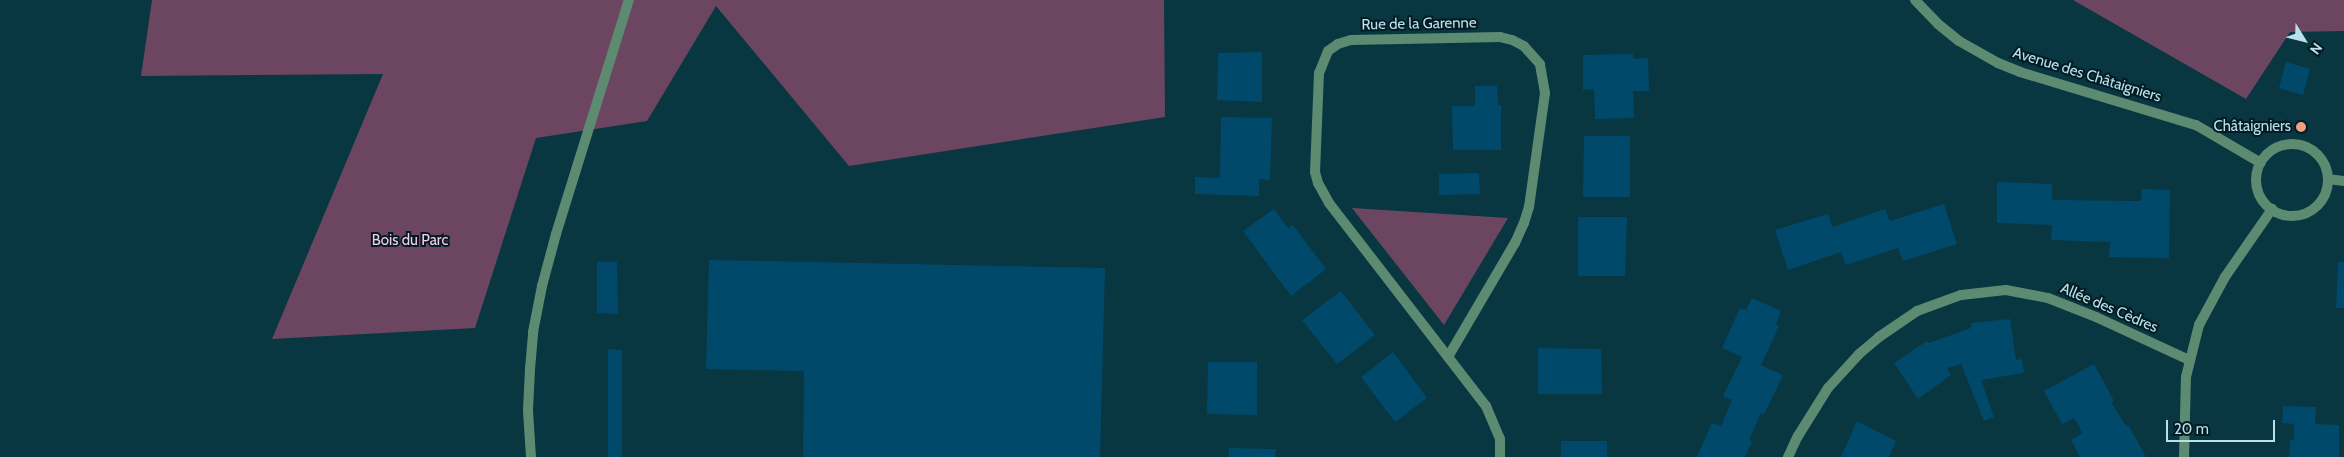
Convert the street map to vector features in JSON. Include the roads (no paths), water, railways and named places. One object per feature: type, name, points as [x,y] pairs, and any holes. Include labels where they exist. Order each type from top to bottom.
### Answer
[{"type":"street","points":[[531,457],[528,410],[530,369],[533,332],[542,286],[556,234],[628,0]]},
{"type":"street","name":"Avenue des Châtaigniers","points":[[1915,0],[1938,24],[1960,41],[1998,63],[2020,72],[2196,125],[2261,163]]},
{"type":"street","name":"Rue de la Garenne","points":[[1448,358],[1515,243],[1529,208],[1545,93],[1540,64],[1524,46],[1500,37],[1350,40],[1338,44],[1328,51],[1319,73],[1315,172],[1318,183],[1329,203],[1492,417],[1500,439],[1500,457]]},
{"type":"street","points":[[2292,144],[2300,145],[2318,154],[2325,166],[2328,179],[2322,200],[2312,210],[2292,216],[2272,209],[2262,198],[2257,184],[2258,170],[2265,156],[2278,148],[2292,144]]},
{"type":"street","points":[[2328,179],[2344,181]]},
{"type":"street","points":[[2184,457],[2189,360],[2199,325],[2208,305],[2272,209]]},
{"type":"street","name":"Allée des Cèdres","points":[[1788,457],[1798,436],[1828,388],[1859,354],[1879,337],[1916,311],[1961,295],[2006,290],[2048,298],[2096,317],[2189,360]]},
{"type":"place","name":"Châtaigniers","points":[[2301,127]]},
{"type":"park label","name":"Bois du Parc","points":[[410,241]]}]
